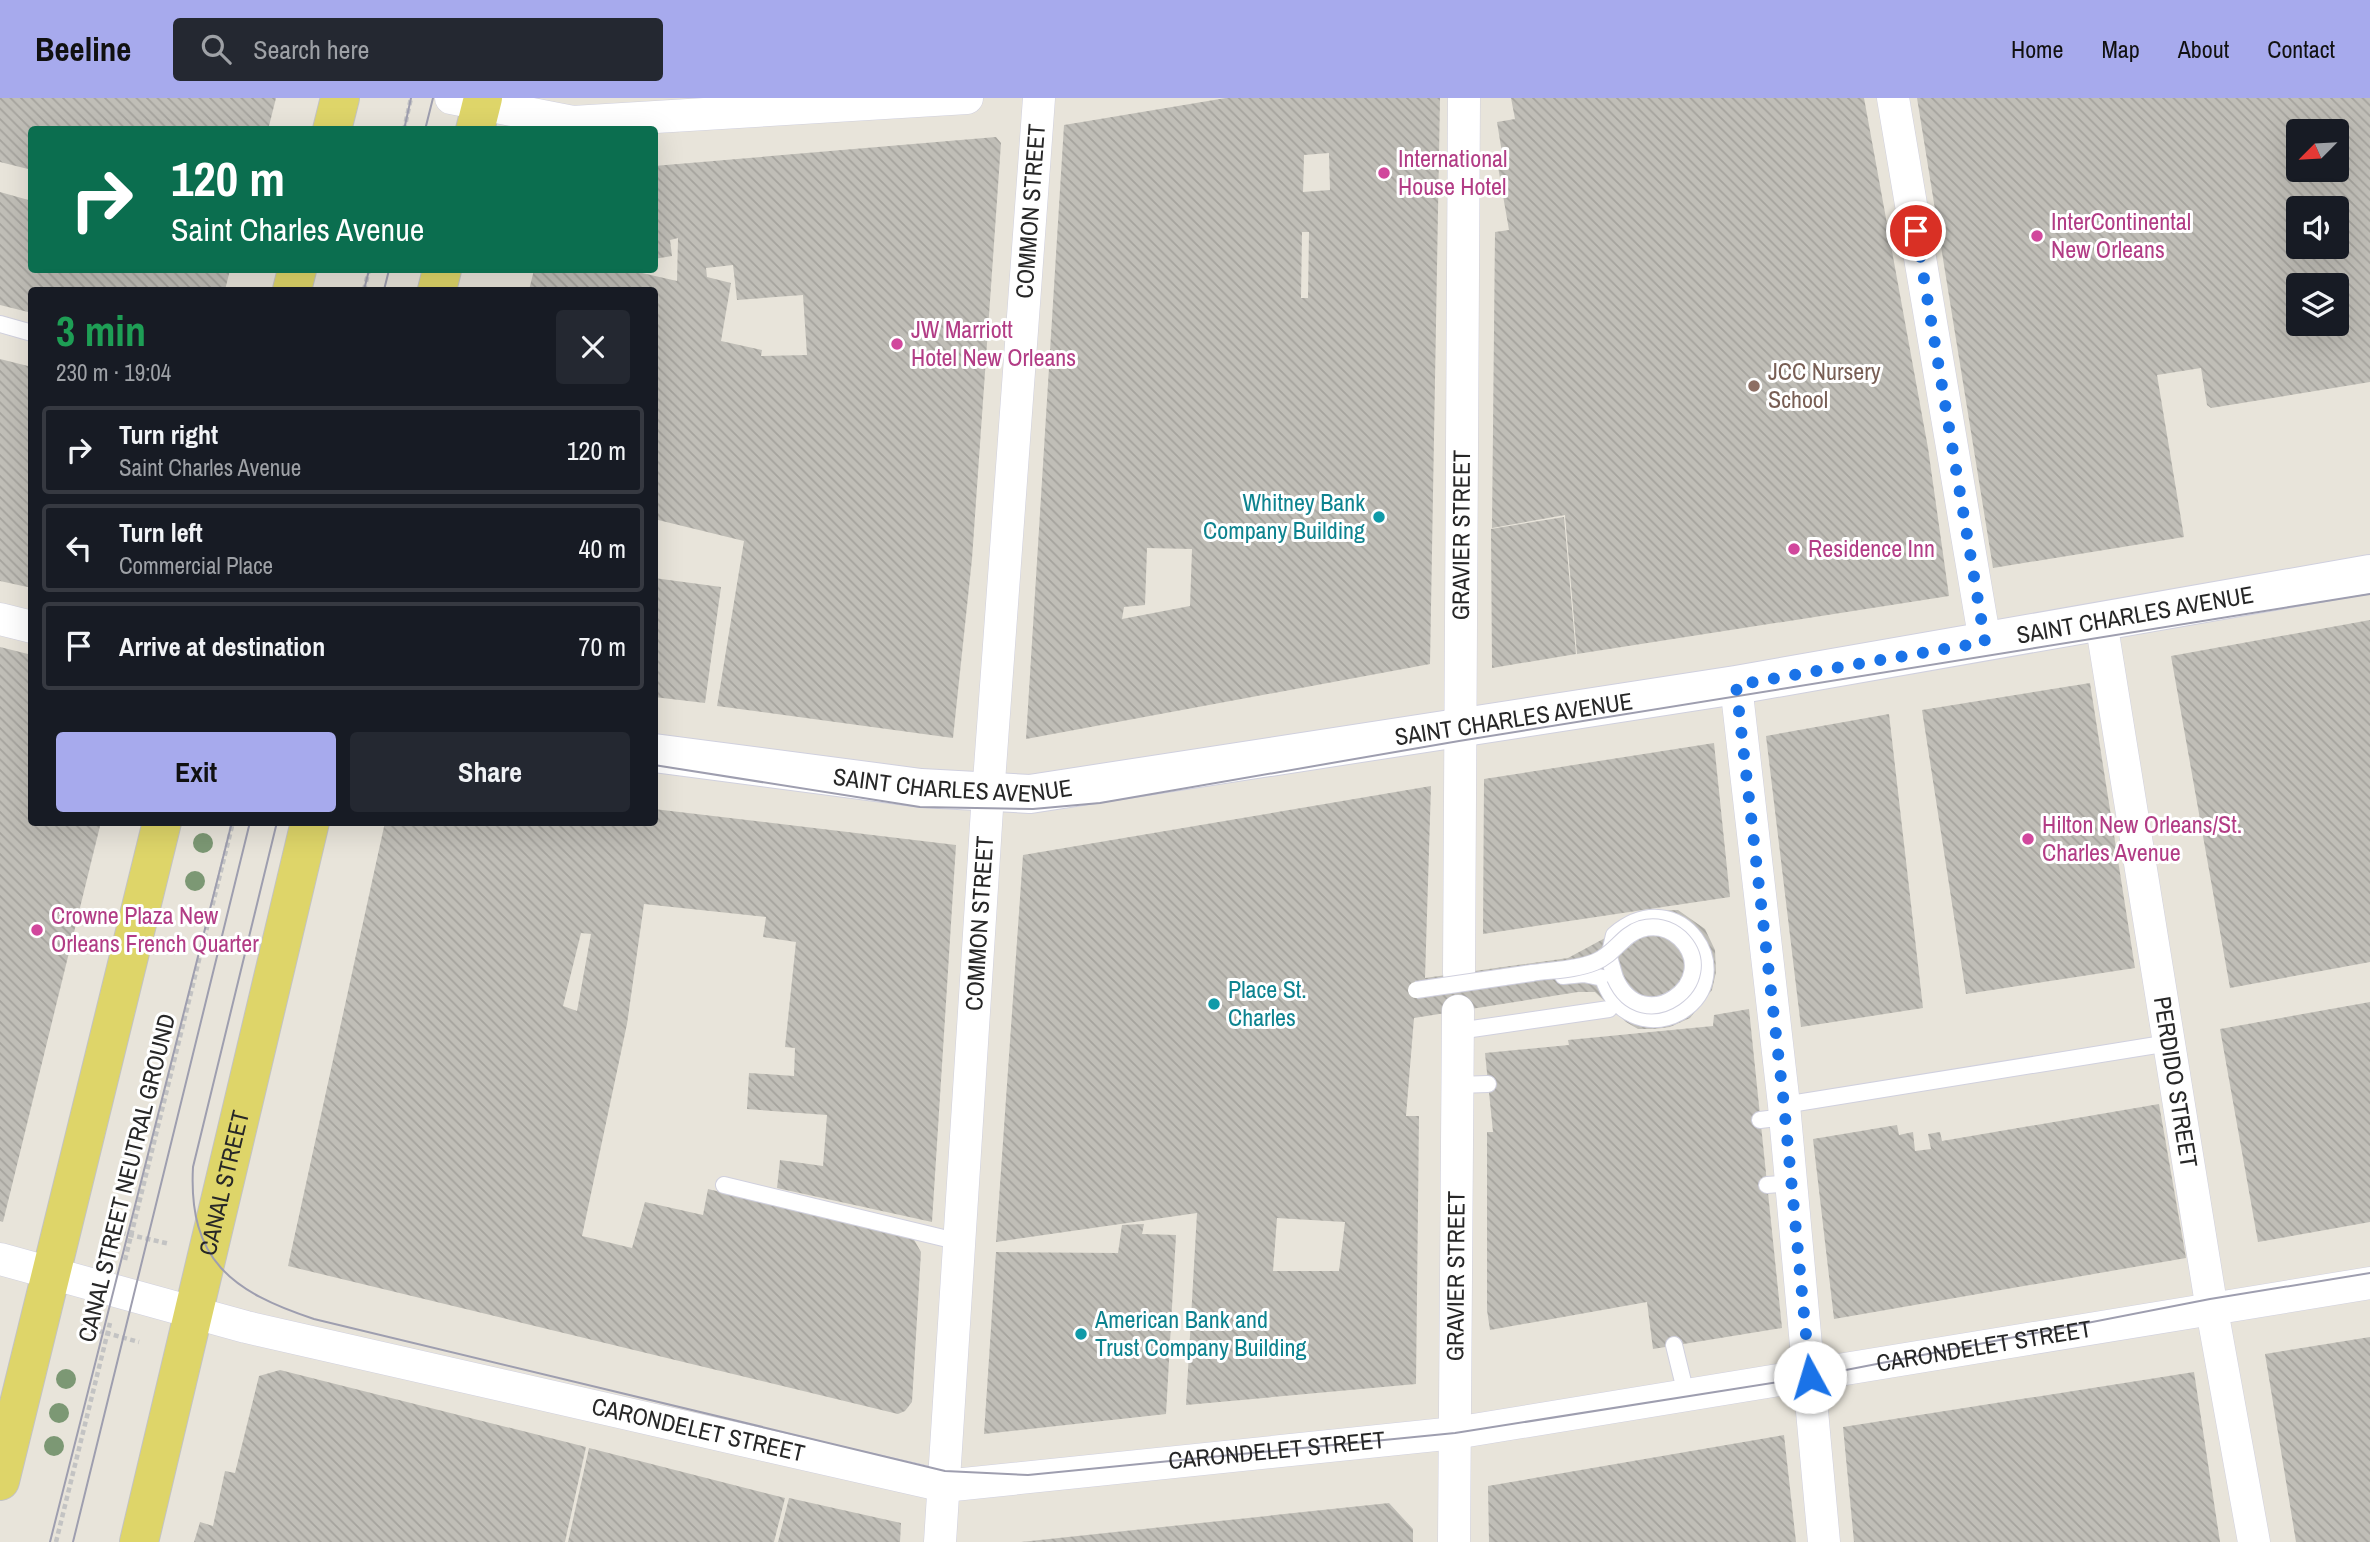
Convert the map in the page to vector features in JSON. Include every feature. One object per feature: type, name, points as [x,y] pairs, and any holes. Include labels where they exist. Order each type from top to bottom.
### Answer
[{"type":"main road","points":[[333,126],[341,98]]},
{"type":"main road","points":[[0,1482],[161,826]]},
{"type":"main road","name":"CANAL STREET","points":[[139,1542],[309,826]]},
{"type":"street","points":[[472,108],[573,122],[967,98]]},
{"type":"street","name":"COMMON STREET","points":[[940,1542],[989,794],[1039,98]]},
{"type":"street","name":"GRAVIER STREET","points":[[1454,1542],[1464,98]]},
{"type":"street","points":[[1893,98],[1985,642]]},
{"type":"street","name":"SAINT CHARLES AVENUE","points":[[658,754],[921,788],[989,794],[1030,794],[1736,685],[2370,574]]},
{"type":"street","points":[[0,619],[28,626]]},
{"type":"street","name":"PERDIDO STREET","points":[[2101,621],[2212,1310],[2254,1542]]},
{"type":"street","points":[[1736,685],[1776,1114],[1779,1184],[1810,1377],[1824,1542]]},
{"type":"street","name":"CARONDELET STREET","points":[[0,1259],[194,1313],[944,1486],[1455,1433],[1686,1394],[1810,1377],[2370,1283]]},
{"type":"lane","points":[[0,324],[28,332]]},
{"type":"lane","points":[[1665,918],[1680,924],[1698,943],[1705,962],[1703,985],[1697,996],[1688,1006],[1664,1018],[1651,1020],[1629,1013],[1613,999],[1609,978],[1609,957],[1614,935],[1639,919],[1665,918]]},
{"type":"lane","points":[[1416,990],[1583,966],[1616,950],[1626,936],[1645,928],[1667,929],[1685,943],[1689,952],[1692,974],[1687,986],[1665,1004],[1645,1005],[1634,1001],[1609,978],[1584,974],[1458,1001]]},
{"type":"lane","points":[[1458,1001],[1609,1009]]},
{"type":"lane","points":[[1776,1114],[2169,1043]]},
{"type":"lane","points":[[1457,1085],[1488,1084]]},
{"type":"lane","points":[[723,1185],[960,1241]]},
{"type":"lane","points":[[1674,1345],[1686,1394]]},
{"type":"path","points":[[405,126],[411,98]]},
{"type":"path","name":"CANAL STREET NEUTRAL GROUND","points":[[56,1542],[232,826]]},
{"type":"path","points":[[104,1229],[174,1245]]},
{"type":"path","points":[[81,1326],[139,1342]]},
{"type":"building","points":[[0,98],[276,98],[269,126],[28,126],[28,169],[0,162]]},
{"type":"building","points":[[1226,98],[1440,98],[1430,664],[1026,739],[1064,125]],"holes":[[[1329,153],[1330,190],[1303,192],[1304,155]],[[1302,232],[1309,232],[1308,298],[1301,298]],[[1147,548],[1192,549],[1190,606],[1122,619],[1124,607],[1145,605]]]},
{"type":"building","points":[[1511,98],[1864,98],[1928,448],[1949,596],[1577,654],[1565,515],[1492,528],[1495,232],[1509,230],[1497,161],[1503,159],[1497,122],[1515,119]]},
{"type":"building","name":"InterContinental New Orleans","points":[[1917,98],[2370,98],[2370,382],[2211,408],[2207,405],[2201,368],[2157,375],[2184,537],[1993,568]]},
{"type":"building","points":[[996,137],[1001,143],[972,559],[953,738],[717,706],[744,541],[658,520],[658,287],[530,287],[533,273],[642,273],[677,281],[678,238],[670,240],[672,256],[658,258],[658,166]],"holes":[[[733,265],[737,300],[803,295],[807,355],[761,356],[762,350],[721,341],[731,283],[707,277],[706,268]]]},
{"type":"building","points":[[0,192],[28,200],[28,273],[229,273],[226,287],[28,287],[28,312],[0,305]]},
{"type":"building","points":[[0,359],[28,366],[28,587],[0,581]]},
{"type":"building","points":[[1564,517],[1576,654],[1492,668],[1491,529]]},
{"type":"building","points":[[658,579],[721,587],[705,703],[658,697]]},
{"type":"building","points":[[2370,620],[2370,962],[2230,988],[2171,656]]},
{"type":"building","name":"Crowne Plaza New Orleans French Quarter","points":[[0,647],[28,654],[28,826],[100,826],[3,1222],[0,1221]]},
{"type":"building","name":"Hilton New Orleans/St. Charles Avenue","points":[[2090,683],[2135,968],[1966,994],[1922,710]]},
{"type":"building","points":[[1889,714],[1923,1008],[1801,1027],[1766,736]]},
{"type":"building","points":[[1714,743],[1730,897],[1483,934],[1484,779]]},
{"type":"building","name":"Place St. Charles","points":[[1431,786],[1425,978],[1568,958],[1655,911],[1678,910],[1705,929],[1715,950],[1716,972],[1712,990],[1690,1018],[1670,1027],[1638,1029],[1626,1022],[1595,992],[1578,992],[1414,1018],[1406,1116],[1419,1116],[1416,1384],[1186,1405],[1197,1213],[996,1242],[1023,855]],"holes":[[[1277,1218],[1345,1222],[1339,1271],[1273,1271]]]},
{"type":"building","points":[[658,809],[956,845],[932,1222],[777,1188],[780,1160],[823,1166],[827,1115],[747,1109],[749,1073],[794,1076],[795,1048],[785,1047],[796,942],[763,937],[766,917],[644,904],[627,1024],[582,1236],[632,1248],[645,1202],[703,1215],[708,1189],[913,1238],[921,1252],[912,1402],[905,1411],[898,1414],[288,1266],[384,826],[658,826]],"holes":[[[581,933],[591,934],[577,1011],[563,1006]]]},
{"type":"building","points":[[2370,1002],[2370,1222],[2258,1242],[2220,1029]]},
{"type":"building","points":[[1749,1009],[1782,1328],[1653,1349],[1647,1302],[1490,1330],[1487,1310],[1487,1132],[1493,1132],[1485,1053],[1569,1045],[1568,1040],[1713,1026],[1714,1015]]},
{"type":"building","points":[[2159,1104],[2186,1258],[1834,1319],[1813,1139],[1897,1125],[1899,1135],[1913,1132],[1915,1151],[1931,1149],[1928,1134],[1940,1132],[1942,1141]]},
{"type":"building","name":"American Bank and Trust Company Building","points":[[1144,1224],[1142,1234],[1176,1235],[1166,1414],[984,1434],[996,1252],[1118,1253],[1122,1225]]},
{"type":"building","points":[[2370,1337],[2370,1542],[2296,1542],[2265,1354]]},
{"type":"building","points":[[280,1370],[586,1447],[565,1542],[194,1542],[200,1522],[213,1526],[225,1471],[235,1473],[259,1376]]},
{"type":"building","points":[[2194,1372],[2220,1542],[1854,1542],[1843,1427]]},
{"type":"building","points":[[1784,1435],[1796,1542],[1489,1542],[1488,1486]]},
{"type":"building","points":[[589,1448],[785,1498],[774,1542],[568,1542]]},
{"type":"building","points":[[789,1498],[901,1523],[900,1542],[778,1542]]},
{"type":"building","points":[[1389,1503],[1413,1529],[1413,1542],[1021,1542]]},
{"type":"tram line","points":[[405,126],[411,98]]},
{"type":"tram line","points":[[426,126],[433,98]]},
{"type":"tram line","points":[[365,287],[368,273]]},
{"type":"tram line","points":[[385,287],[388,273]]},
{"type":"tram line","points":[[658,766],[920,807],[1033,809],[1100,803],[1459,741],[2370,594]]},
{"type":"tram line","points":[[50,1542],[231,826]]},
{"type":"tram line","points":[[73,1542],[249,826]]},
{"type":"tram line","points":[[276,826],[193,1167],[193,1199],[198,1226],[207,1249],[221,1268],[238,1284],[260,1297],[314,1319],[945,1471],[1028,1475],[1455,1433],[1810,1377],[2210,1299],[2370,1273]]},
{"type":"place","name":"International House Hotel","points":[[1384,173]]},
{"type":"place","name":"InterContinental New Orleans","points":[[2037,236]]},
{"type":"place","name":"JW Marriott Hotel New Orleans","points":[[897,344]]},
{"type":"place","name":"JCC Nursery School","points":[[1754,386]]},
{"type":"place","name":"Whitney Bank Company Building","points":[[1379,517]]},
{"type":"place","name":"Residence Inn","points":[[1794,549]]},
{"type":"place","name":"Hilton New Orleans/St. Charles Avenue","points":[[2028,839]]},
{"type":"place","name":"Crowne Plaza New Orleans French Quarter","points":[[37,930]]},
{"type":"place","name":"Place St. Charles","points":[[1214,1004]]},
{"type":"place","name":"American Bank and Trust Company Building","points":[[1081,1334]]},
{"type":"route","points":[[1810,1377],[1784,1105],[1736,685],[1985,642],[1916,231]]}]
